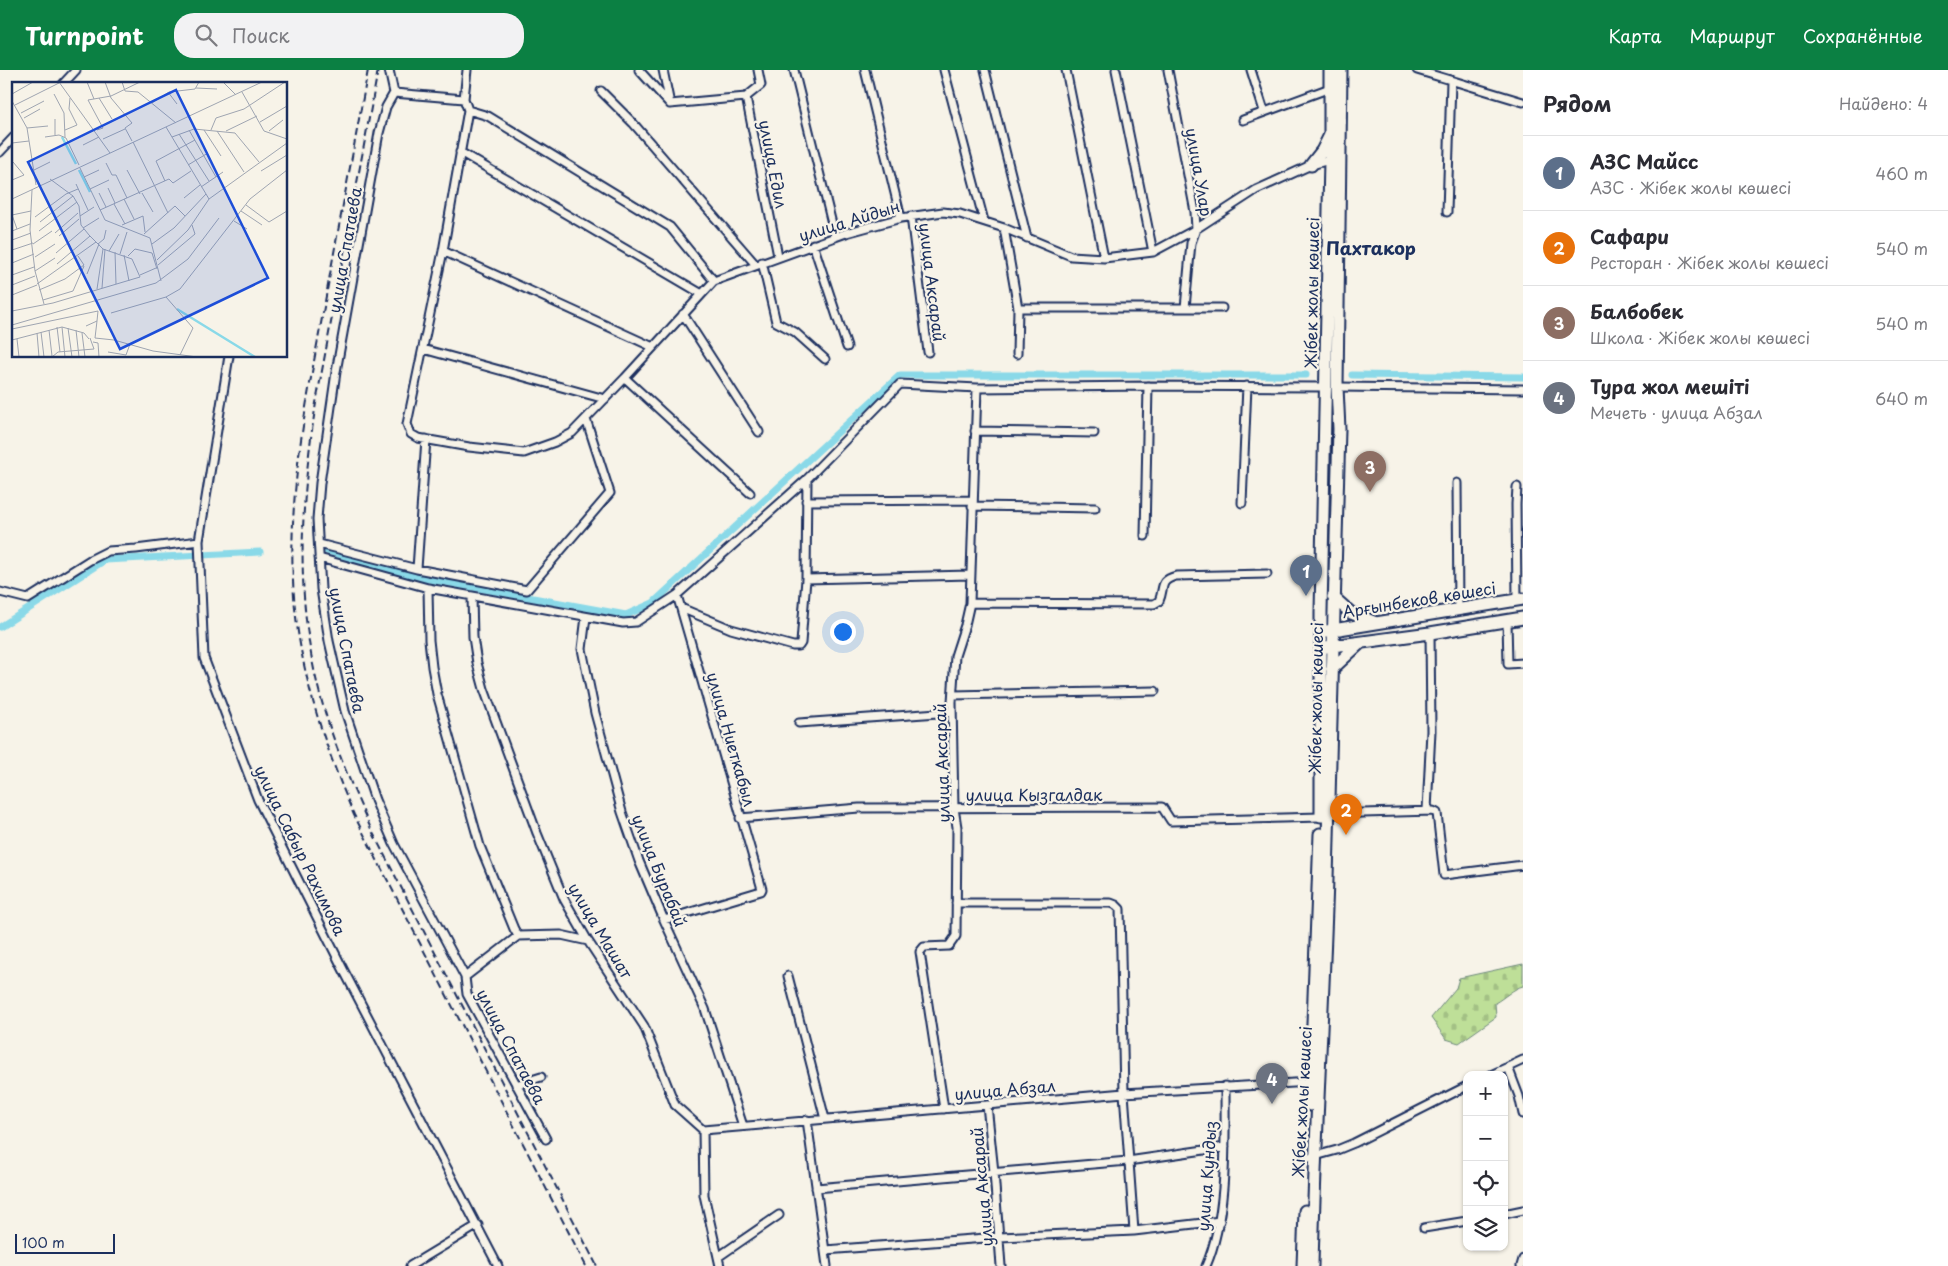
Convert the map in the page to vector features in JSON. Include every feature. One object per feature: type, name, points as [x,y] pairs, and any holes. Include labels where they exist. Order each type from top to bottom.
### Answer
[{"type":"main road","name":"Жібек жолы көшесі","points":[[1330,70],[1330,136],[1335,158]]},
{"type":"main road","name":"Жібек жолы көшесі","points":[[1312,1266],[1311,1082],[1332,669],[1321,632],[1331,387],[1335,158],[1341,70]]},
{"type":"main road","points":[[1311,165],[1330,136]]},
{"type":"main road","name":"Жібек жолы көшесі","points":[[1303,1266],[1311,1157],[1319,1083],[1325,815],[1326,647],[1333,630],[1339,428],[1331,387]]},
{"type":"main road","points":[[1334,596],[1351,613],[1375,623]]},
{"type":"main road","name":"Арғынбеков көшесі","points":[[1321,632],[1520,600]]},
{"type":"main road","name":"Арғынбеков көшесі","points":[[1326,647],[1523,618]]},
{"type":"main road","points":[[1332,669],[1360,643]]},
{"type":"street","points":[[65,82],[76,70]]},
{"type":"street","points":[[389,70],[394,93],[464,99]]},
{"type":"street","points":[[467,70],[464,99],[468,110],[443,251],[422,349],[605,399]]},
{"type":"street","points":[[639,70],[670,104]]},
{"type":"street","points":[[663,70],[670,104]]},
{"type":"street","points":[[670,104],[746,97],[761,85],[758,70]]},
{"type":"street","points":[[794,70],[835,236]]},
{"type":"street","name":"улица Аксарай","points":[[864,70],[901,218]]},
{"type":"street","points":[[944,70],[984,222]]},
{"type":"street","points":[[985,70],[1027,238]]},
{"type":"street","points":[[1066,70],[1104,258]]},
{"type":"street","points":[[1116,70],[1153,252]]},
{"type":"street","name":"улица Улар","points":[[1168,70],[1195,212],[1196,229],[1191,243],[1185,308]]},
{"type":"street","points":[[1251,70],[1264,112]]},
{"type":"street","points":[[1417,70],[1523,102]]},
{"type":"street","points":[[1447,212],[1451,81]]},
{"type":"street","points":[[1243,120],[1330,88]]},
{"type":"street","points":[[601,91],[634,123],[759,264],[776,322],[795,332],[825,359]]},
{"type":"street","name":"улица Спатаева","points":[[394,93],[386,107],[379,133],[336,372],[320,483],[317,519],[321,590],[329,641],[345,711],[375,800],[394,844],[465,977],[467,994],[546,1139]]},
{"type":"street","name":"улица Едил","points":[[746,97],[778,256]]},
{"type":"street","points":[[468,110],[488,116],[670,228],[714,281]]},
{"type":"street","points":[[0,151],[12,139]]},
{"type":"street","points":[[460,152],[702,294]]},
{"type":"street","name":"улица Айдын","points":[[422,349],[407,424],[411,434],[418,438],[469,447],[524,453],[572,433],[714,281],[778,256],[835,236],[901,218],[951,213],[1004,228],[1071,256],[1104,258],[1153,252],[1196,229],[1256,190],[1311,165],[1335,158]]},
{"type":"street","name":"улица Аксарай","points":[[911,216],[928,352]]},
{"type":"street","points":[[1004,228],[1018,308],[1017,354]]},
{"type":"street","points":[[813,244],[847,347]]},
{"type":"street","points":[[443,251],[653,347]]},
{"type":"street","points":[[1018,308],[1222,308]]},
{"type":"street","points":[[683,314],[759,432]]},
{"type":"street","name":"улица Сабыр Рахимова","points":[[229,358],[199,541],[204,658],[258,800],[343,969],[498,1266]]},
{"type":"street","points":[[625,378],[750,493]]},
{"type":"street","points":[[320,558],[428,588],[472,597],[586,618],[623,623],[636,622],[677,596],[807,479],[900,384],[977,388],[1247,386],[1523,389]]},
{"type":"street","points":[[1145,536],[1148,386]]},
{"type":"street","points":[[1242,503],[1247,386]]},
{"type":"street","name":"улица Аксарай","points":[[944,1109],[920,952],[924,947],[949,946],[954,942],[956,936],[957,827],[954,808],[952,712],[954,656],[965,625],[970,603],[977,388]]},
{"type":"street","points":[[319,544],[417,569],[527,590],[610,492],[586,419]]},
{"type":"street","points":[[975,431],[1094,433]]},
{"type":"street","points":[[417,569],[426,439]]},
{"type":"street","points":[[681,608],[731,628],[793,646],[799,646],[801,643],[806,580],[807,479]]},
{"type":"street","points":[[1457,483],[1458,609]]},
{"type":"street","points":[[1517,487],[1520,600]]},
{"type":"street","points":[[806,501],[972,503],[1095,508]]},
{"type":"street","points":[[0,592],[28,599],[108,551],[136,550],[199,541]]},
{"type":"street","points":[[970,603],[1154,604],[1159,601],[1163,583],[1168,578],[1176,576],[1267,574]]},
{"type":"street","points":[[806,580],[970,575]]},
{"type":"street","points":[[428,588],[429,640],[437,694],[480,846],[518,936]]},
{"type":"street","name":"улица Ниеткабыл","points":[[664,920],[762,891],[677,596]]},
{"type":"street","name":"улица Машат","points":[[472,597],[473,637],[484,689],[540,841],[564,899],[588,941],[644,1026],[675,1104],[703,1130]]},
{"type":"street","name":"улица Бурабай","points":[[586,618],[582,649],[595,713],[622,812],[639,861],[705,1009],[743,1126]]},
{"type":"street","points":[[1507,621],[1508,664],[1523,663]]},
{"type":"street","points":[[1426,810],[1431,731],[1430,633]]},
{"type":"street","points":[[953,695],[1155,691]]},
{"type":"street","points":[[799,723],[952,712]]},
{"type":"street","name":"улица Кызгалдак","points":[[740,818],[859,808],[1162,807],[1171,821],[1325,815]]},
{"type":"street","points":[[1325,815],[1426,810],[1437,813],[1444,875],[1523,865]]},
{"type":"street","points":[[956,902],[1112,903],[1120,910],[1124,1093],[1134,1231]]},
{"type":"street","points":[[465,977],[518,936],[561,934],[588,941]]},
{"type":"street","points":[[788,976],[825,1119]]},
{"type":"street","points":[[1500,1071],[1523,1060]]},
{"type":"street","points":[[1508,1067],[1519,1096],[1523,1114]]},
{"type":"street","points":[[516,1085],[541,1077]]},
{"type":"street","name":"улица Абзал","points":[[703,1130],[1124,1093],[1311,1082]]},
{"type":"street","name":"улица Кундыз","points":[[1206,1266],[1220,1221],[1225,1147],[1225,1086]]},
{"type":"street","points":[[1311,1157],[1354,1143],[1463,1088]]},
{"type":"street","name":"улица Аксарай","points":[[987,1105],[1002,1266]]},
{"type":"street","points":[[807,1120],[827,1266]]},
{"type":"street","points":[[703,1130],[704,1195],[720,1266]]},
{"type":"street","points":[[816,1188],[1128,1161],[1225,1147]]},
{"type":"street","points":[[1508,1213],[1523,1210]]},
{"type":"street","points":[[718,1257],[779,1215]]},
{"type":"street","points":[[825,1250],[999,1237],[1134,1231],[1220,1221]]},
{"type":"street","points":[[1424,1228],[1463,1221]]},
{"type":"street","points":[[410,1266],[478,1225]]},
{"type":"street","points":[[1521,1266],[1523,1259]]},
{"type":"green space","points":[[1523,964],[1523,986],[1495,1003],[1496,1017],[1459,1043],[1446,1039],[1431,1018],[1456,988],[1459,978]]},
{"type":"waterway","points":[[327,551],[412,576],[626,615],[653,603],[900,375],[1306,375]]},
{"type":"waterway","points":[[1352,375],[1523,377]]},
{"type":"waterway","points":[[0,627],[105,560],[260,552]]},
{"type":"railway","points":[[368,70],[308,394],[297,471],[292,548],[293,586],[301,650],[319,722],[335,769],[354,815],[586,1266]]},
{"type":"railway","points":[[378,70],[316,403],[307,471],[304,505],[303,572],[305,606],[315,674],[332,734],[372,831],[597,1266]]},
{"type":"place","name":"Балбобек","points":[[1370,492]]},
{"type":"place","name":"АЗС Майсс","points":[[1306,596]]},
{"type":"place","name":"Сафари","points":[[1346,835]]},
{"type":"place","name":"Тура жол мешіті","points":[[1272,1104]]},
{"type":"district","name":"Пахтакор","points":[[1371,247]]}]
